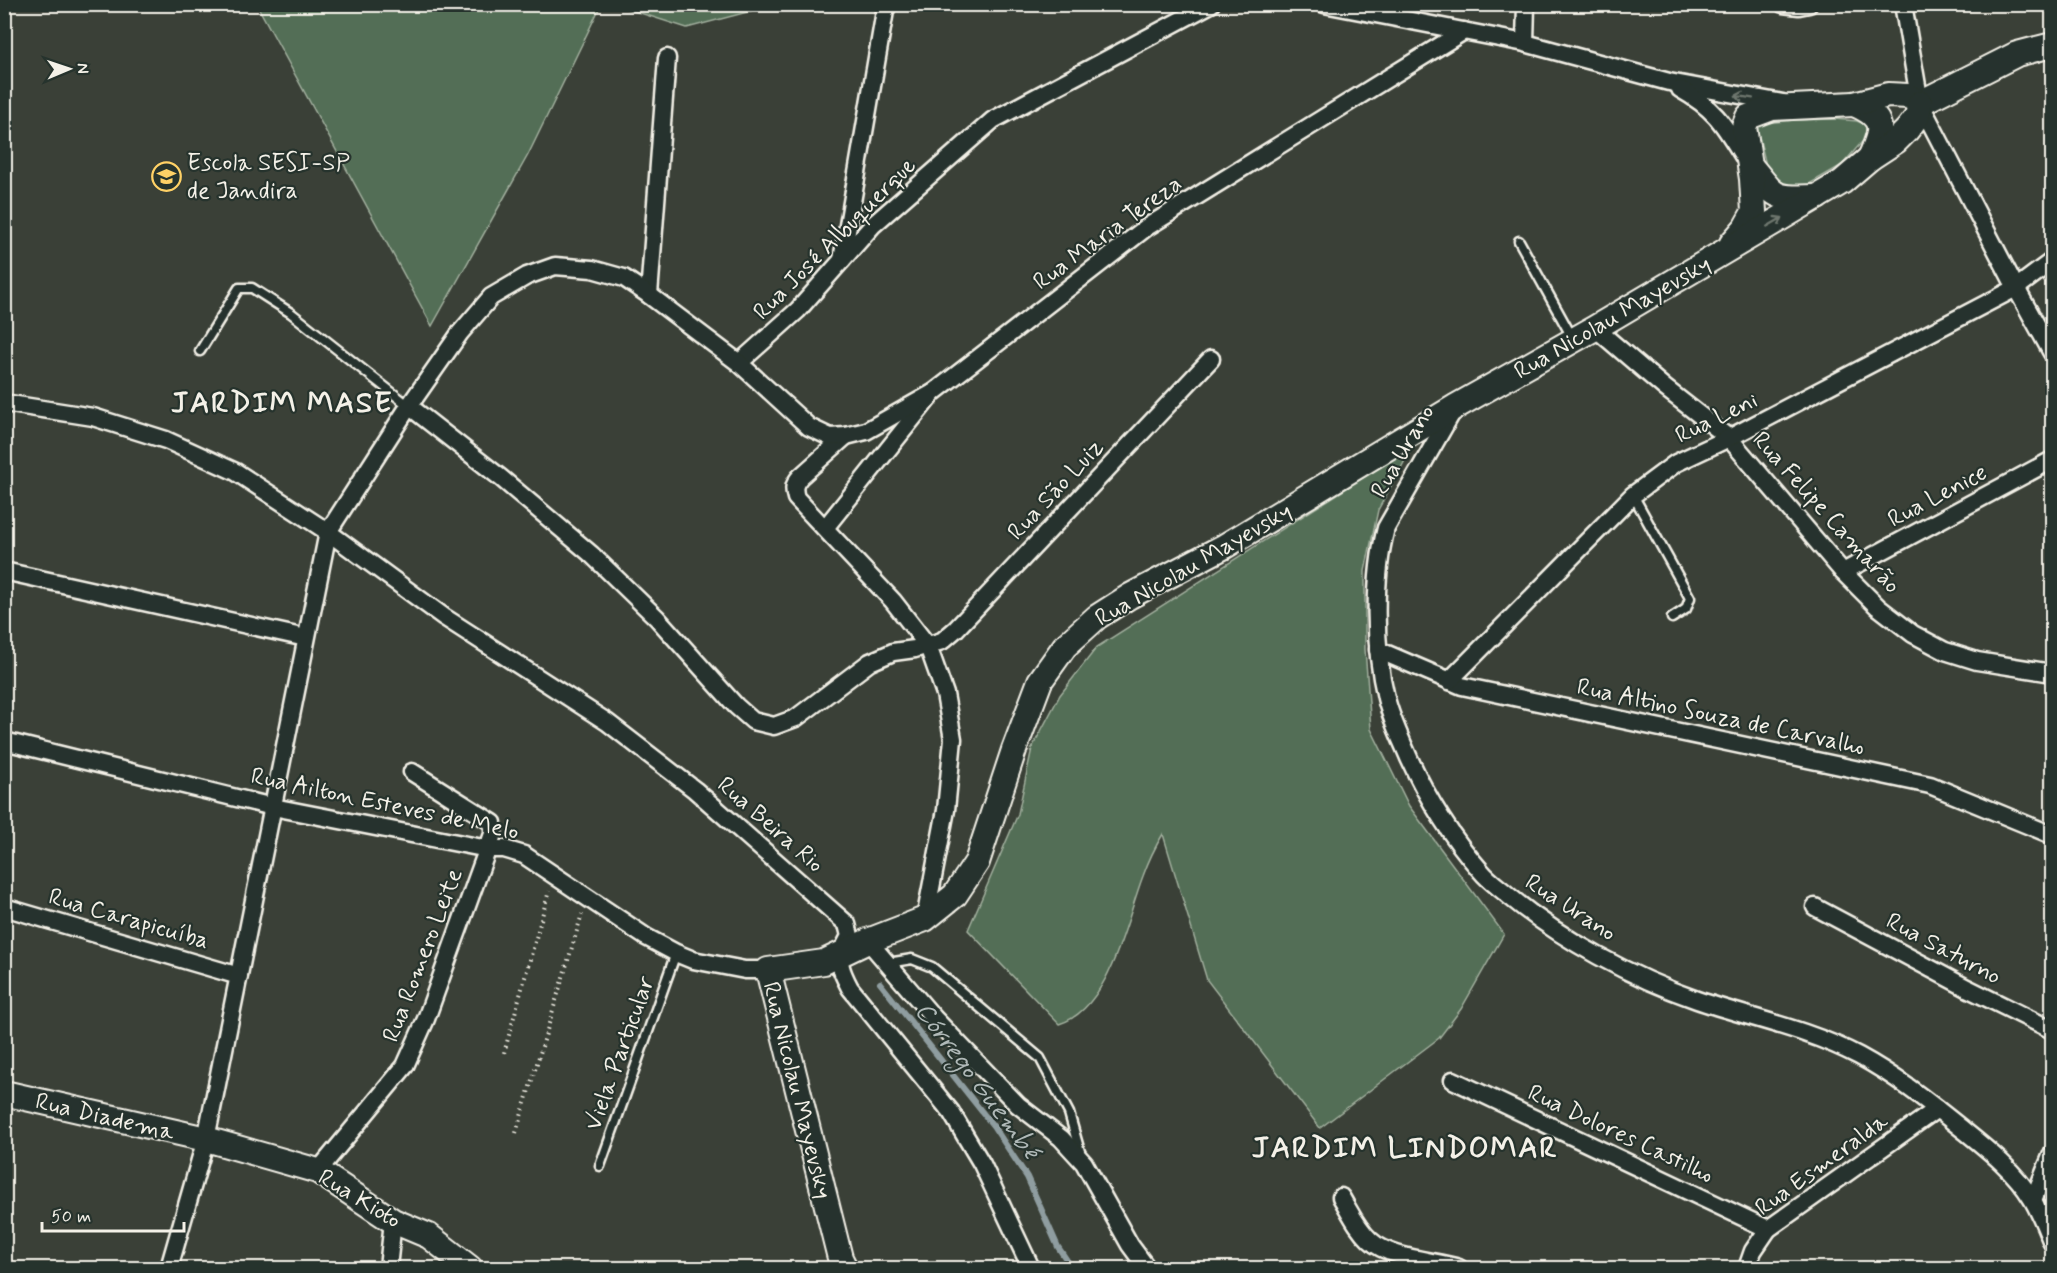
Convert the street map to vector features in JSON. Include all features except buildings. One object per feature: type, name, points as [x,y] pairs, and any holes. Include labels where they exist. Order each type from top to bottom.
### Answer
[{"type":"street","points":[[842,260],[888,4]]},
{"type":"street","name":"Rua José Albuquerque","points":[[739,363],[798,310],[873,225],[993,120],[1211,4]]},
{"type":"street","points":[[1324,4],[1525,43],[1669,82],[1736,96],[1802,105]]},
{"type":"street","points":[[1525,43],[1526,4]]},
{"type":"street","points":[[1783,4],[1799,6],[1809,4]]},
{"type":"street","points":[[1903,4],[1920,103],[2052,353]]},
{"type":"street","name":"Rua Maria Tereza","points":[[825,528],[933,393],[1147,227],[1464,32]]},
{"type":"street","points":[[1920,103],[2017,54],[2052,45]]},
{"type":"street","points":[[649,295],[667,58]]},
{"type":"street","points":[[1669,82],[1706,104],[1718,116],[1748,163],[1773,194],[1783,197],[1818,197]]},
{"type":"street","points":[[1748,163],[1744,128],[1748,117],[1772,108],[1854,104],[1888,95],[1908,96],[1920,103]]},
{"type":"street","name":"Rua Nicolau Mayevsky","points":[[845,1269],[819,1178],[768,970],[824,962],[868,941],[925,919],[956,896],[977,862],[1014,750],[1040,681],[1065,646],[1097,617],[1130,596],[1225,546],[1455,407],[1595,328],[1842,182],[1907,130],[1917,117],[1920,103]]},
{"type":"street","points":[[1854,104],[1871,111],[1877,120],[1880,131],[1870,158]]},
{"type":"street","name":"Rua Nicolau Mayevsky","points":[[1725,252],[1745,228],[1754,212],[1752,179],[1748,163]]},
{"type":"street","name":"Rua Leni","points":[[1449,681],[1633,495],[1676,463],[1729,438],[2016,288],[2052,261]]},
{"type":"street","points":[[169,1269],[206,1139],[328,532],[409,406],[460,333],[491,297],[527,276],[555,266],[592,269],[624,279],[649,295],[739,363],[808,427],[830,437],[866,431],[933,393]]},
{"type":"street","name":"Rua Felipe Camarão","points":[[1595,328],[1665,388],[1729,438],[1843,572],[1878,607],[1913,634],[1945,651],[1977,661],[2052,673]]},
{"type":"street","name":"Rua São Luiz","points":[[928,646],[942,641],[956,629],[1211,359]]},
{"type":"street","name":"Rua Beira Rio","points":[[4,403],[93,417],[166,440],[236,472],[328,532],[444,617],[607,722],[695,790],[848,924],[850,936],[840,954]]},
{"type":"street","points":[[409,406],[501,478],[591,554],[657,618],[736,706],[753,721],[774,726],[796,718],[870,662],[893,652],[928,646]]},
{"type":"street","name":"Rua Urano","points":[[1455,407],[1386,528],[1381,547],[1377,619],[1378,650],[1386,700],[1399,736],[1423,788],[1449,831],[1483,874],[1535,917],[1589,951],[1667,988],[1696,999],[1811,1035],[1857,1055],[1900,1081],[2002,1163],[2020,1182],[2032,1200],[2052,1243]]},
{"type":"street","points":[[846,436],[810,467],[794,485],[796,498],[893,601],[928,646],[945,694],[953,739],[946,810],[925,919]]},
{"type":"street","name":"Rua Lenice","points":[[1843,572],[2052,460]]},
{"type":"street","points":[[4,571],[306,638]]},
{"type":"street","name":"Rua Altino Souza de Carvalho","points":[[1378,650],[1449,681],[1482,691],[1930,784],[2052,835]]},
{"type":"street","name":"Rua Ailton Esteves de Melo","points":[[4,741],[273,807],[488,849],[504,849],[524,855],[646,937],[676,953],[693,960],[745,970],[768,970]]},
{"type":"street","name":"Rua Romero Leite","points":[[318,1171],[405,1066],[426,1019],[494,834],[493,823],[412,772]]},
{"type":"street","name":"Rua Carapicuíba","points":[[4,907],[239,976]]},
{"type":"street","name":"Rua Saturno","points":[[1815,908],[2052,1030]]},
{"type":"street","points":[[868,941],[933,1018],[1018,1105],[1061,1138],[1084,1164],[1130,1245],[1147,1269]]},
{"type":"street","points":[[840,954],[842,972],[850,988],[956,1121],[982,1164],[1031,1269]]},
{"type":"street","name":"Rua Dolores Castilho","points":[[1453,1080],[1768,1229]]},
{"type":"street","name":"Rua Diadema","points":[[4,1094],[206,1139]]},
{"type":"street","name":"Rua Esmeralda","points":[[1746,1269],[1753,1251],[1768,1229],[1937,1109]]},
{"type":"street","name":"Rua Kioto","points":[[206,1139],[318,1171],[393,1221],[429,1236],[470,1269]]},
{"type":"street","points":[[2032,1200],[2052,1154]]},
{"type":"street","points":[[1341,1197],[1360,1229],[1371,1242],[1387,1251],[1459,1269]]},
{"type":"street","points":[[388,1269],[393,1221]]},
{"type":"lane","points":[[1519,241],[1574,340]]},
{"type":"lane","points":[[200,351],[239,288],[252,288],[291,313],[409,406]]},
{"type":"lane","points":[[1633,495],[1690,598],[1686,609],[1672,618]]},
{"type":"lane","name":"Viela Particular","points":[[600,1166],[676,953]]},
{"type":"lane","points":[[888,963],[912,958],[932,967],[1040,1058],[1069,1113],[1084,1164]]},
{"type":"path","points":[[504,1053],[553,875]]},
{"type":"path","points":[[516,1133],[586,898]]},
{"type":"green space","points":[[615,4],[774,5],[687,28]]},
{"type":"green space","points":[[257,5],[601,5],[528,155],[432,326]]},
{"type":"green space","points":[[1835,119],[1857,121],[1866,125],[1868,135],[1842,165],[1804,187],[1783,188],[1769,178],[1756,124]]},
{"type":"green space","points":[[1413,446],[1378,510],[1365,571],[1365,649],[1371,729],[1409,806],[1504,934],[1461,1009],[1439,1038],[1320,1128],[1207,980],[1163,834],[1147,865],[1114,961],[1104,982],[1091,1001],[1077,1015],[1059,1024],[968,930],[1018,814],[1032,748],[1060,695],[1097,647]]},
{"type":"waterway","name":"Córrego Guembé","points":[[880,983],[994,1127],[1027,1177],[1058,1247],[1072,1268]]},
{"type":"place","name":"Escola SESI-SP de Jandira","points":[[166,176]]},
{"type":"district","name":"JARDIM MASE","points":[[282,402]]},
{"type":"district","name":"JARDIM LINDOMAR","points":[[1405,1147]]}]
